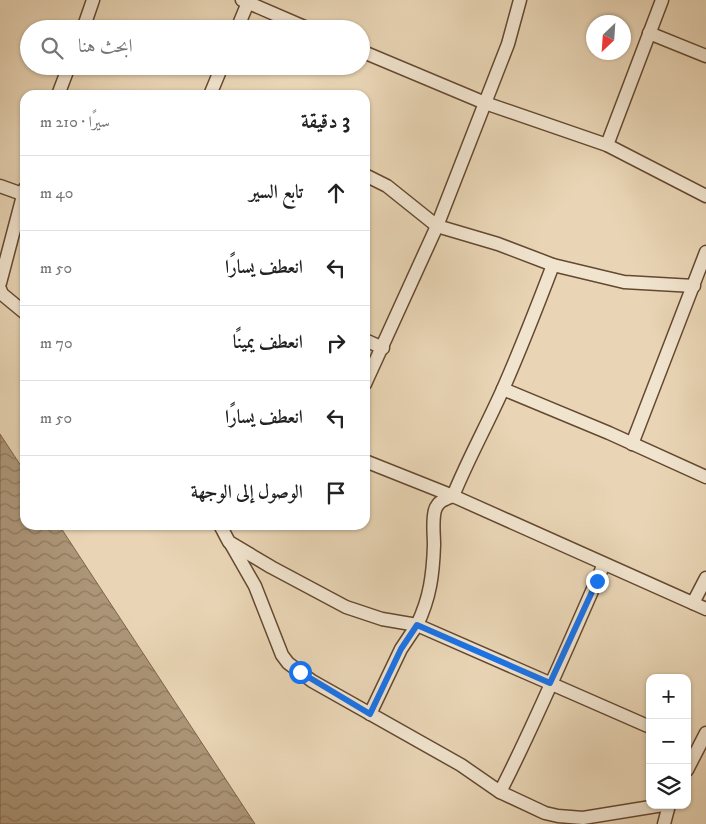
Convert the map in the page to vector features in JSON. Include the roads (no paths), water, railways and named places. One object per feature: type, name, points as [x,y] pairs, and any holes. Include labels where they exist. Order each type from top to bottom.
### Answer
[{"type":"street","points":[[86,20],[93,0]]},
{"type":"street","points":[[370,373],[437,226],[508,44],[520,0]]},
{"type":"street","points":[[607,144],[662,0]]},
{"type":"street","points":[[240,20],[246,1],[289,20]]},
{"type":"street","points":[[649,33],[706,56]]},
{"type":"street","points":[[370,55],[485,103],[607,144],[706,196]]},
{"type":"street","points":[[60,90],[66,75]]},
{"type":"street","points":[[212,90],[218,75]]},
{"type":"street","points":[[370,178],[387,186],[437,226],[498,244],[553,265],[624,282],[694,286]]},
{"type":"street","points":[[0,186],[20,191]]},
{"type":"street","points":[[0,283],[20,207]]},
{"type":"street","points":[[632,444],[706,252]]},
{"type":"street","points":[[370,714],[401,649],[417,625],[429,597],[434,546],[433,518],[436,509],[440,502],[452,496],[470,454],[503,389],[553,265]]},
{"type":"street","points":[[0,289],[2,294],[20,309]]},
{"type":"street","points":[[370,342],[382,348]]},
{"type":"street","points":[[503,389],[706,477]]},
{"type":"street","points":[[370,463],[452,496],[706,609]]},
{"type":"street","points":[[223,530],[255,586],[282,655],[288,663],[312,681],[461,765],[500,792],[545,813],[583,818],[646,808]]},
{"type":"street","points":[[229,542],[346,607],[382,619],[417,625],[646,725]]},
{"type":"street","points":[[500,792],[529,736],[550,683],[604,564]]},
{"type":"street","points":[[693,603],[706,578]]},
{"type":"street","points":[[690,764],[706,733]]},
{"type":"street","points":[[664,824],[668,809]]},
{"type":"water","points":[[0,434],[20,464],[20,530],[62,530],[255,824],[0,824]]}]
